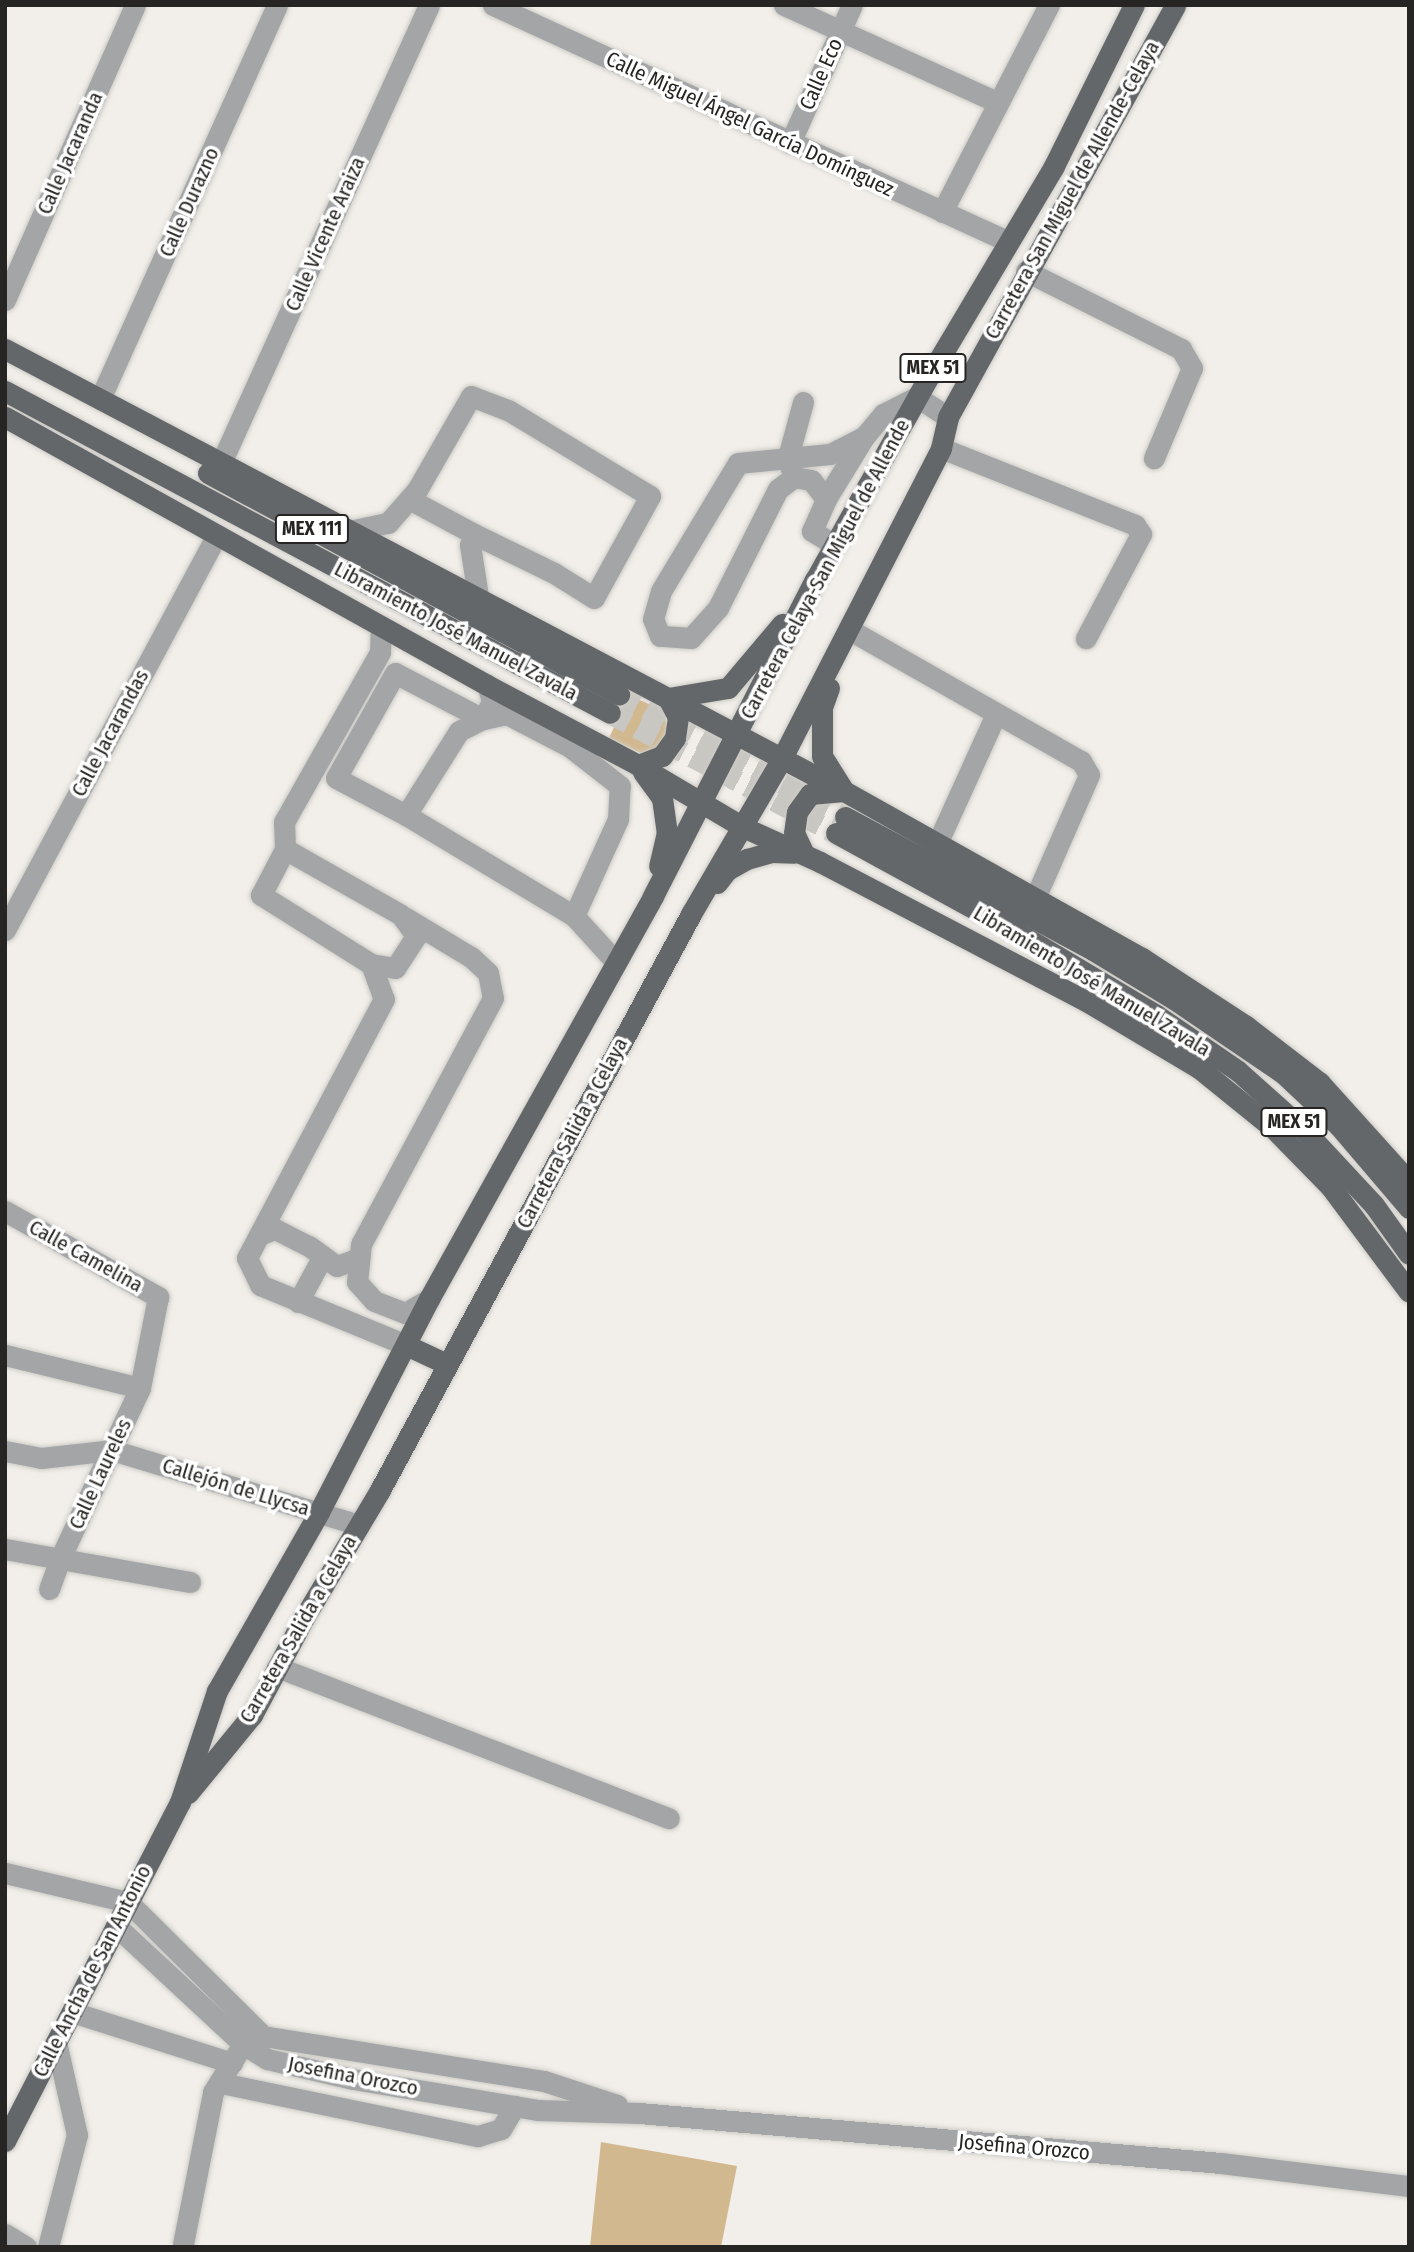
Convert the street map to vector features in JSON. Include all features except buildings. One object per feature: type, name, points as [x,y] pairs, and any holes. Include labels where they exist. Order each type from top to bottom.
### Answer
[{"type":"main road","name":"Carretera Celaya-San Miguel de Allende","points":[[721,766],[816,580],[917,397],[1007,241],[1054,166],[1134,5]]},
{"type":"main road","name":"Carretera San Miguel de Allende-Celaya","points":[[765,789],[850,630],[941,448],[948,417],[1026,271],[1175,5]]},
{"type":"main road","points":[[5,349],[844,791],[1036,896],[1142,958],[1246,1026],[1310,1074],[1409,1182]]},
{"type":"main road","name":"Libramiento José Manuel Zavala","points":[[5,364],[619,694]]},
{"type":"main road","name":"Libramiento José Manuel Zavala","points":[[5,391],[610,713]]},
{"type":"main road","points":[[5,417],[486,685],[638,765],[744,827],[804,854],[1086,1001],[1199,1068],[1273,1128],[1331,1186],[1409,1292]]},
{"type":"main road","points":[[668,698],[728,688],[758,656],[816,580]]},
{"type":"main road","points":[[844,791],[822,756],[822,707],[850,630]]},
{"type":"main road","points":[[638,765],[662,756],[676,738],[678,717],[668,698]]},
{"type":"main road","points":[[638,765],[662,798],[667,832],[653,896]]},
{"type":"main road","name":"Carretera Salida a Celaya","points":[[180,1802],[217,1691],[319,1512],[429,1299],[653,896],[721,766]]},
{"type":"main road","name":"Carretera Salida a Celaya","points":[[180,1802],[252,1715],[359,1525],[691,914],[765,789]]},
{"type":"main road","points":[[804,854],[794,833],[797,812],[810,794],[844,791]]},
{"type":"main road","name":"Libramiento José Manuel Zavala","points":[[1409,1208],[1339,1126],[1272,1066],[1174,999],[1093,950],[840,825],[1156,1015],[1238,1072],[1305,1131],[1374,1205],[1409,1254]]},
{"type":"main road","points":[[691,914],[727,870],[747,859],[771,852],[804,854]]},
{"type":"main road","points":[[406,1345],[447,1364]]},
{"type":"main road","name":"Calle Ancha de San Antonio","points":[[5,2141],[180,1802]]},
{"type":"street","name":"Calle Jacaranda","points":[[5,300],[135,5]]},
{"type":"street","name":"Calle Durazno","points":[[100,399],[277,5]]},
{"type":"street","name":"Calle Vicente Araiza","points":[[221,463],[429,5]]},
{"type":"street","name":"Calle Miguel Ángel García Domínguez","points":[[493,5],[1007,241]]},
{"type":"street","points":[[784,5],[997,102]]},
{"type":"street","name":"Calle Eco","points":[[790,143],[852,5]]},
{"type":"street","points":[[942,212],[1049,5]]},
{"type":"street","points":[[1026,271],[1181,349],[1192,368],[1154,458]]},
{"type":"street","points":[[349,531],[388,523],[409,499],[417,491],[471,396],[508,410],[650,496],[594,598],[554,573],[409,499]]},
{"type":"street","points":[[835,545],[812,531],[826,499],[864,437],[883,414],[917,397],[948,417]]},
{"type":"street","points":[[794,477],[788,457],[803,402]]},
{"type":"street","points":[[826,499],[811,480],[794,477],[778,489],[718,608],[691,638],[660,636],[653,619],[661,591],[738,463],[830,454],[864,437]]},
{"type":"street","points":[[941,448],[1135,525],[1141,534],[1086,638]]},
{"type":"street","points":[[474,534],[470,545],[478,596]]},
{"type":"street","name":"Calle Jacarandas","points":[[5,930],[216,536]]},
{"type":"street","points":[[381,627],[380,652],[284,822],[285,849],[261,895],[371,964],[395,968],[416,936],[401,915]]},
{"type":"street","points":[[850,630],[1081,761],[1088,775],[1036,896]]},
{"type":"street","points":[[483,719],[395,673],[336,778],[406,815],[574,916],[615,961]]},
{"type":"street","points":[[483,719],[492,701],[486,685]]},
{"type":"street","points":[[406,815],[459,731],[483,719],[507,714],[570,747],[620,786],[618,819],[574,916]]},
{"type":"street","points":[[937,844],[996,714]]},
{"type":"street","points":[[285,849],[401,915],[488,973],[493,998],[360,1244],[357,1282],[374,1301],[405,1313],[429,1299]]},
{"type":"street","points":[[371,964],[384,999],[247,1258],[260,1285],[406,1345]]},
{"type":"street","name":"Calle Camelina","points":[[5,1211],[158,1297],[140,1388]]},
{"type":"street","points":[[259,1235],[275,1229],[337,1266],[359,1258]]},
{"type":"street","points":[[298,1301],[323,1256]]},
{"type":"street","points":[[5,1355],[140,1388]]},
{"type":"street","name":"Calle Laureles","points":[[49,1589],[60,1559],[140,1388]]},
{"type":"street","points":[[5,1451],[40,1458],[112,1450]]},
{"type":"street","name":"Callejón de Llycsa","points":[[112,1450],[359,1525]]},
{"type":"street","points":[[5,1549],[190,1582]]},
{"type":"street","points":[[277,1667],[669,1818]]},
{"type":"street","points":[[5,1873],[128,1902]]},
{"type":"street","name":"Josefina Orozco","points":[[128,1902],[194,1972],[267,2059],[353,2079],[515,2106],[639,2113],[1221,2164],[1409,2186]]},
{"type":"street","name":"Josefina Orozco","points":[[116,1926],[253,2040],[544,2081],[639,2113]]},
{"type":"street","points":[[72,2012],[232,2063]]},
{"type":"street","points":[[183,2244],[213,2092],[232,2063],[253,2040]]},
{"type":"street","points":[[48,2247],[77,2135],[56,2042]]},
{"type":"street","points":[[221,2082],[478,2136],[501,2129],[515,2106]]},
{"type":"street","points":[[5,2234],[26,2247]]},
{"type":"shaded area","points":[[629,695],[664,711],[668,734],[657,748],[641,753],[609,738]]},
{"type":"shaded area","points":[[601,2142],[737,2166],[721,2247],[590,2247]]},
{"type":"tunnel","points":[[619,694],[845,817]]},
{"type":"tunnel","points":[[610,713],[836,833]]}]
